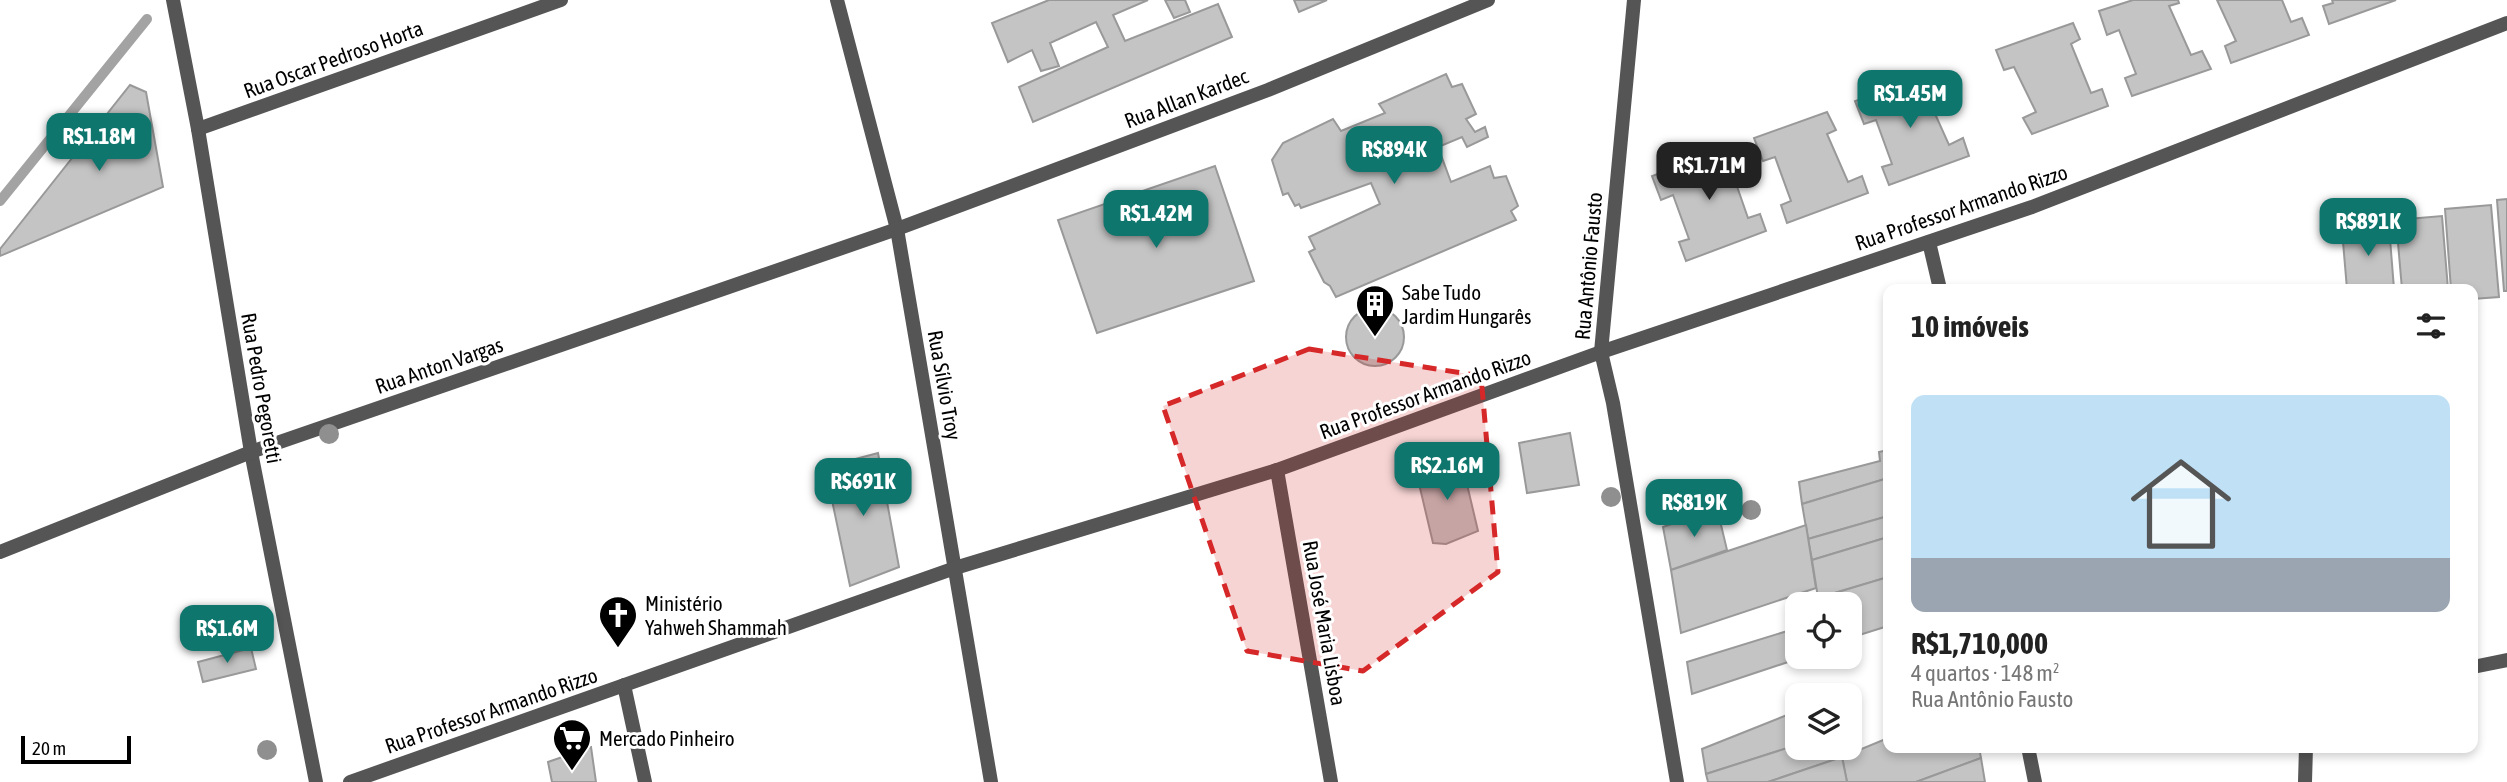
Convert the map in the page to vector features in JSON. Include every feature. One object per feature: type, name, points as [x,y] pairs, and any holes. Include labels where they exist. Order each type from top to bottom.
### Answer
[{"type":"street","name":"Rua Oscar Pedroso Horta","points":[[198,129],[561,0]]},
{"type":"street","name":"Rua Sílvio Troy","points":[[837,0],[897,229],[991,782]]},
{"type":"street","name":"Rua Allan Kardec","points":[[897,229],[1268,90],[1488,0]]},
{"type":"street","name":"Rua Antônio Fausto","points":[[1634,0],[1601,352],[1613,403],[1677,782]]},
{"type":"street","name":"Rua Pedro Pegoretti","points":[[173,1],[198,129],[251,452],[316,782]]},
{"type":"street","name":"Rua Professor Armando Rizzo","points":[[350,782],[955,568],[1277,470],[1601,352],[2032,207],[2507,23]]},
{"type":"street","name":"Rua Anton Vargas","points":[[0,552],[251,452],[897,229]]},
{"type":"street","points":[[1929,242],[1939,284]]},
{"type":"street","name":"Rua José Maria Lisboa","points":[[1277,470],[1331,782]]},
{"type":"street","points":[[2478,666],[2507,660]]},
{"type":"street","points":[[624,685],[645,782]]},
{"type":"street","points":[[2029,753],[2035,782]]},
{"type":"street","points":[[2305,782],[2306,753]]},
{"type":"highlighted area","points":[[1309,349],[1481,376],[1498,572],[1363,671],[1247,651],[1163,406]]},
{"type":"building","points":[[1049,0],[1148,0],[1113,15],[1125,41],[1218,4],[1232,37],[1033,122],[1019,87],[1108,47],[1096,22],[1050,43],[1059,66],[1041,71],[1032,50],[1008,62],[992,23]]},
{"type":"building","points":[[1165,0],[1185,0],[1190,12],[1174,18]]},
{"type":"building","points":[[1294,0],[1327,0],[1299,12]]},
{"type":"building","points":[[2133,0],[2178,0],[2179,3],[2169,6],[2191,55],[2202,51],[2211,69],[2132,96],[2125,78],[2136,74],[2119,30],[2107,35],[2099,11]]},
{"type":"building","points":[[2217,0],[2282,0],[2291,22],[2302,18],[2309,35],[2231,63],[2225,46],[2236,41]]},
{"type":"building","points":[[2332,0],[2396,0],[2329,24],[2323,6],[2333,3]]},
{"type":"building","points":[[2073,23],[2080,39],[2071,44],[2091,93],[2102,89],[2108,106],[2032,134],[2023,118],[2036,112],[2014,67],[2004,70],[1996,50]]},
{"type":"building","points":[[1446,74],[1452,87],[1462,84],[1476,114],[1466,119],[1475,132],[1485,127],[1488,137],[1467,147],[1462,137],[1438,147],[1451,182],[1490,166],[1494,178],[1506,176],[1518,206],[1511,211],[1516,220],[1336,297],[1330,286],[1324,282],[1309,252],[1315,249],[1309,237],[1380,204],[1371,183],[1301,208],[1299,204],[1295,206],[1288,193],[1283,195],[1272,160],[1283,143],[1333,119],[1341,131],[1385,113],[1379,104]]},
{"type":"building","points":[[1932,75],[1938,91],[1927,96],[1949,145],[1963,138],[1969,156],[1889,185],[1882,167],[1892,164],[1876,120],[1864,124],[1855,101]]},
{"type":"building","points":[[130,85],[146,92],[163,187],[0,256],[0,249]]},
{"type":"building","points":[[1827,112],[1836,130],[1827,134],[1848,182],[1862,176],[1868,193],[1787,223],[1781,205],[1791,201],[1775,157],[1763,161],[1754,138]]},
{"type":"building","points":[[1738,145],[1746,166],[1732,172],[1748,218],[1760,214],[1766,231],[1686,261],[1679,242],[1689,239],[1673,195],[1661,200],[1652,176]]},
{"type":"building","points":[[1215,166],[1254,281],[1097,333],[1058,220]]},
{"type":"building","points":[[2507,199],[2507,291],[2504,291],[2497,200]]},
{"type":"building","points":[[2491,205],[2499,297],[2478,299],[2478,284],[2451,284],[2445,209]]},
{"type":"building","points":[[2442,216],[2448,284],[2402,284],[2396,220]]},
{"type":"building","points":[[2389,226],[2394,284],[2347,284],[2342,230]]},
{"type":"building","name":"Sabe Tudo Jardim Hungarês","points":[[1375,308],[1386,310],[1399,321],[1404,337],[1402,348],[1391,361],[1375,366],[1364,364],[1351,353],[1346,337],[1348,326],[1359,313]]},
{"type":"building","points":[[1570,433],[1579,485],[1527,493],[1519,443]]},
{"type":"building","points":[[1883,451],[1883,480],[1802,504],[1799,482],[1880,461],[1879,452]]},
{"type":"building","points":[[878,453],[899,567],[850,586],[825,467]]},
{"type":"building","points":[[1461,459],[1478,531],[1446,544],[1433,543],[1416,471]]},
{"type":"building","points":[[1883,480],[1883,517],[1808,539],[1802,504]]},
{"type":"building","points":[[1717,508],[1727,550],[1671,570],[1663,527]]},
{"type":"building","points":[[1883,517],[1883,539],[1812,560],[1808,539]]},
{"type":"building","points":[[1806,525],[1816,588],[1804,592],[1785,592],[1785,598],[1681,633],[1671,570]]},
{"type":"building","points":[[1883,539],[1883,578],[1838,592],[1817,592],[1812,560]]},
{"type":"building","points":[[1883,578],[1883,628],[1862,634],[1862,592],[1838,592]]},
{"type":"building","points":[[1785,632],[1785,663],[1692,694],[1687,662]]},
{"type":"building","points":[[251,648],[256,669],[203,682],[198,662]]},
{"type":"building","points":[[1785,716],[1785,749],[1706,774],[1702,749]]},
{"type":"building","points":[[1883,740],[1883,753],[1980,753],[1981,758],[1916,782],[1847,782],[1843,760],[1862,760],[1862,749]]},
{"type":"building","name":"Mercado Pinheiro","points":[[591,747],[596,782],[552,782],[548,762]]},
{"type":"building","points":[[1785,749],[1785,760],[1833,760],[1768,782],[1708,782],[1706,774]]},
{"type":"building","points":[[1981,758],[1985,782],[1916,782]]},
{"type":"building","points":[[1833,760],[1843,760],[1847,782],[1768,782]]},
{"type":"waterway","points":[[0,201],[147,19]]},
{"type":"place","name":"Sabe Tudo Jardim Hungarês","points":[[1375,338]]},
{"type":"place","name":"Ministério Yahweh Shammah","points":[[618,649]]},
{"type":"place","name":"Mercado Pinheiro","points":[[572,772]]}]
